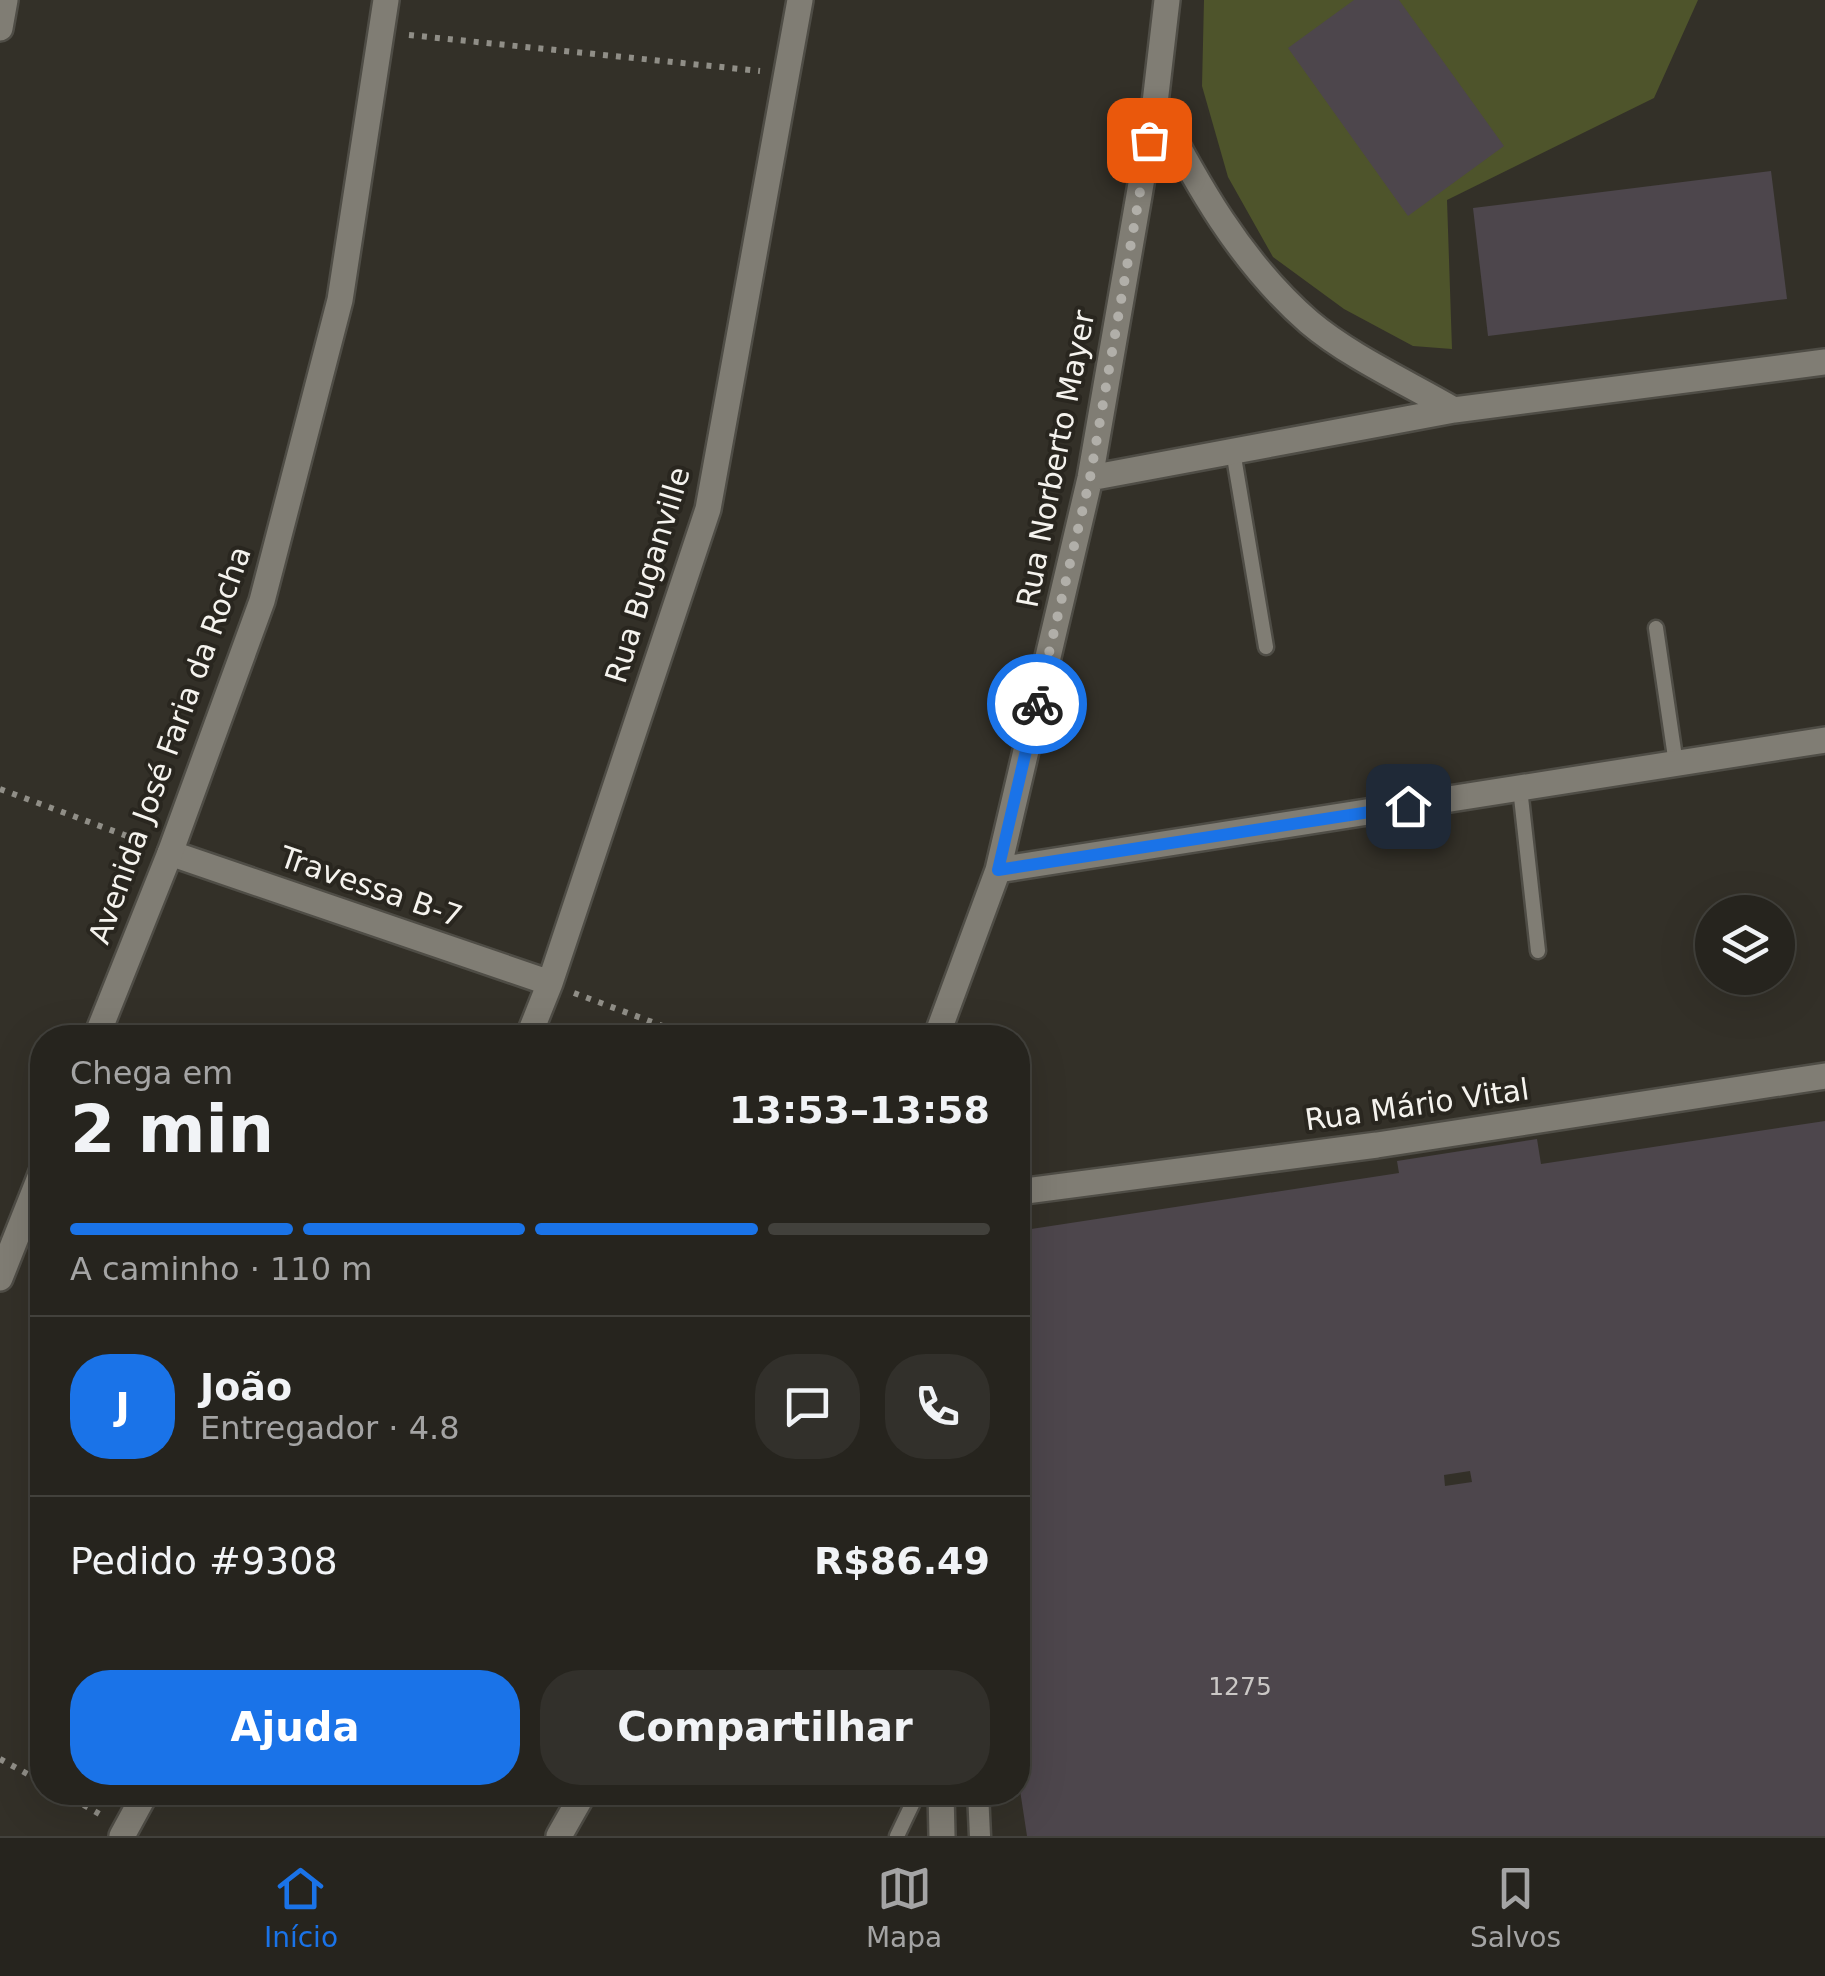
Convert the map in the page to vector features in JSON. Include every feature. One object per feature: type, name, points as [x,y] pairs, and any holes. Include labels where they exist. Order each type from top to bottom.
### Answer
[{"type":"street","points":[[0,28],[4,0]]},
{"type":"street","name":"Avenida José Faria da Rocha","points":[[101,1025],[262,601],[340,300],[386,0]]},
{"type":"street","name":"Rua Buganville","points":[[533,1025],[708,509],[800,0]]},
{"type":"street","name":"Rua Norberto Mayer","points":[[941,1025],[998,870],[1090,478],[1155,103],[1167,0]]},
{"type":"street","points":[[1155,103],[1199,190],[1259,272],[1311,324],[1454,410]]},
{"type":"street","points":[[1090,478],[1454,410],[1825,362]]},
{"type":"street","points":[[998,870],[1825,740]]},
{"type":"street","name":"Travessa B-7","points":[[170,852],[550,984]]},
{"type":"street","name":"Rua Mário Vital","points":[[1030,1191],[1413,1149],[1825,1076]]},
{"type":"street","points":[[0,1278],[30,1202]]},
{"type":"street","points":[[124,1832],[139,1805]]},
{"type":"street","points":[[559,1836],[577,1805]]},
{"type":"street","points":[[941,1805],[942,1836]]},
{"type":"street","points":[[979,1805],[980,1836]]},
{"type":"lane","points":[[1233,451],[1266,646]]},
{"type":"lane","points":[[1656,628],[1676,764]]},
{"type":"lane","points":[[1520,788],[1538,950]]},
{"type":"lane","points":[[896,1836],[912,1805]]},
{"type":"path","points":[[381,32],[786,74]]},
{"type":"path","points":[[0,790],[170,852]]},
{"type":"path","points":[[550,984],[660,1025]]},
{"type":"path","points":[[0,1759],[30,1775]]},
{"type":"path","points":[[81,1805],[124,1832]]},
{"type":"green space","points":[[1204,0],[1698,0],[1654,98],[1447,200],[1452,349],[1413,346],[1344,309],[1273,257],[1228,177],[1202,86]]},
{"type":"building","points":[[1354,0],[1399,0],[1504,146],[1408,216],[1288,48]]},
{"type":"building","points":[[1771,171],[1787,299],[1488,336],[1473,208]]},
{"type":"building","points":[[1825,1121],[1825,1836],[1027,1836],[1022,1805],[1030,1805],[1030,1229],[1399,1173],[1397,1161],[1537,1139],[1541,1164]],"holes":[[[1470,1471],[1472,1482],[1445,1486],[1444,1475]]]},
{"type":"way so far","points":[[1037,704],[1090,478],[1149,140]]},
{"type":"route","points":[[1037,704],[998,870],[1408,806]]}]
